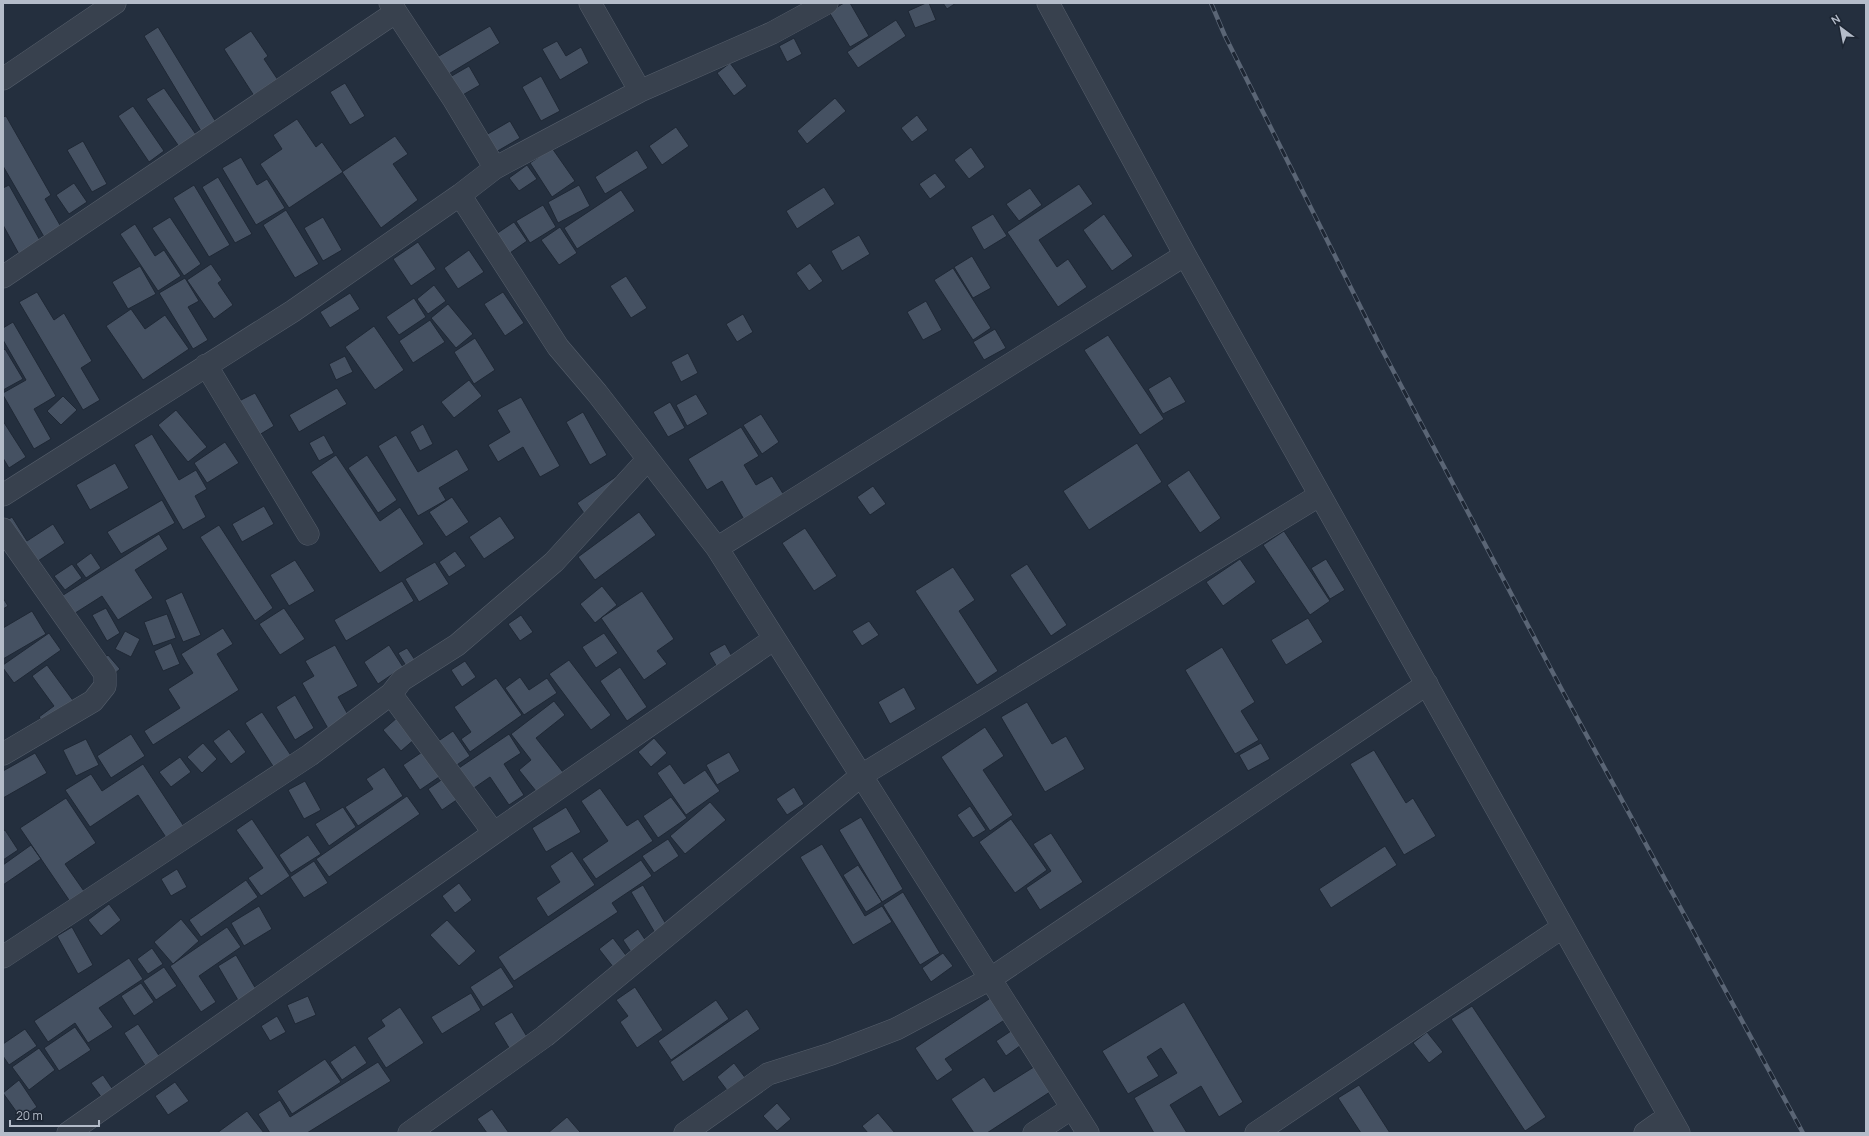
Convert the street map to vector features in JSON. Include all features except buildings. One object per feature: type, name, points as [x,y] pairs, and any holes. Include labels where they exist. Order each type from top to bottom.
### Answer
[{"type":"street","points":[[3,78],[115,3]]},
{"type":"street","points":[[590,3],[640,91]]},
{"type":"street","points":[[3,495],[293,311],[460,195],[495,168],[640,91],[772,33],[827,3]]},
{"type":"street","points":[[1048,3],[1185,255],[1674,1125],[1645,1133]]},
{"type":"street","points":[[3,277],[394,8],[454,100],[495,168]]},
{"type":"street","points":[[460,195],[558,347],[597,393],[717,548],[1088,1133]]},
{"type":"street","points":[[717,548],[1185,255]]},
{"type":"street","points":[[206,366],[308,534]]},
{"type":"street","points":[[3,957],[310,755],[391,694],[402,680],[457,645],[554,562],[648,459]]},
{"type":"street","points":[[409,1133],[545,1036],[862,775],[1320,495]]},
{"type":"street","points":[[3,529],[105,674],[105,686],[93,701],[3,754]]},
{"type":"street","points":[[68,1133],[494,833],[774,639]]},
{"type":"street","points":[[685,1133],[768,1074],[831,1054],[896,1029],[990,980],[1426,684]]},
{"type":"street","points":[[391,694],[494,833]]},
{"type":"street","points":[[1256,1133],[1563,927]]},
{"type":"street","points":[[1034,1133],[1072,1108]]},
{"type":"railway","points":[[1211,3],[1225,36],[1378,342],[1562,690],[1803,1133]]}]
